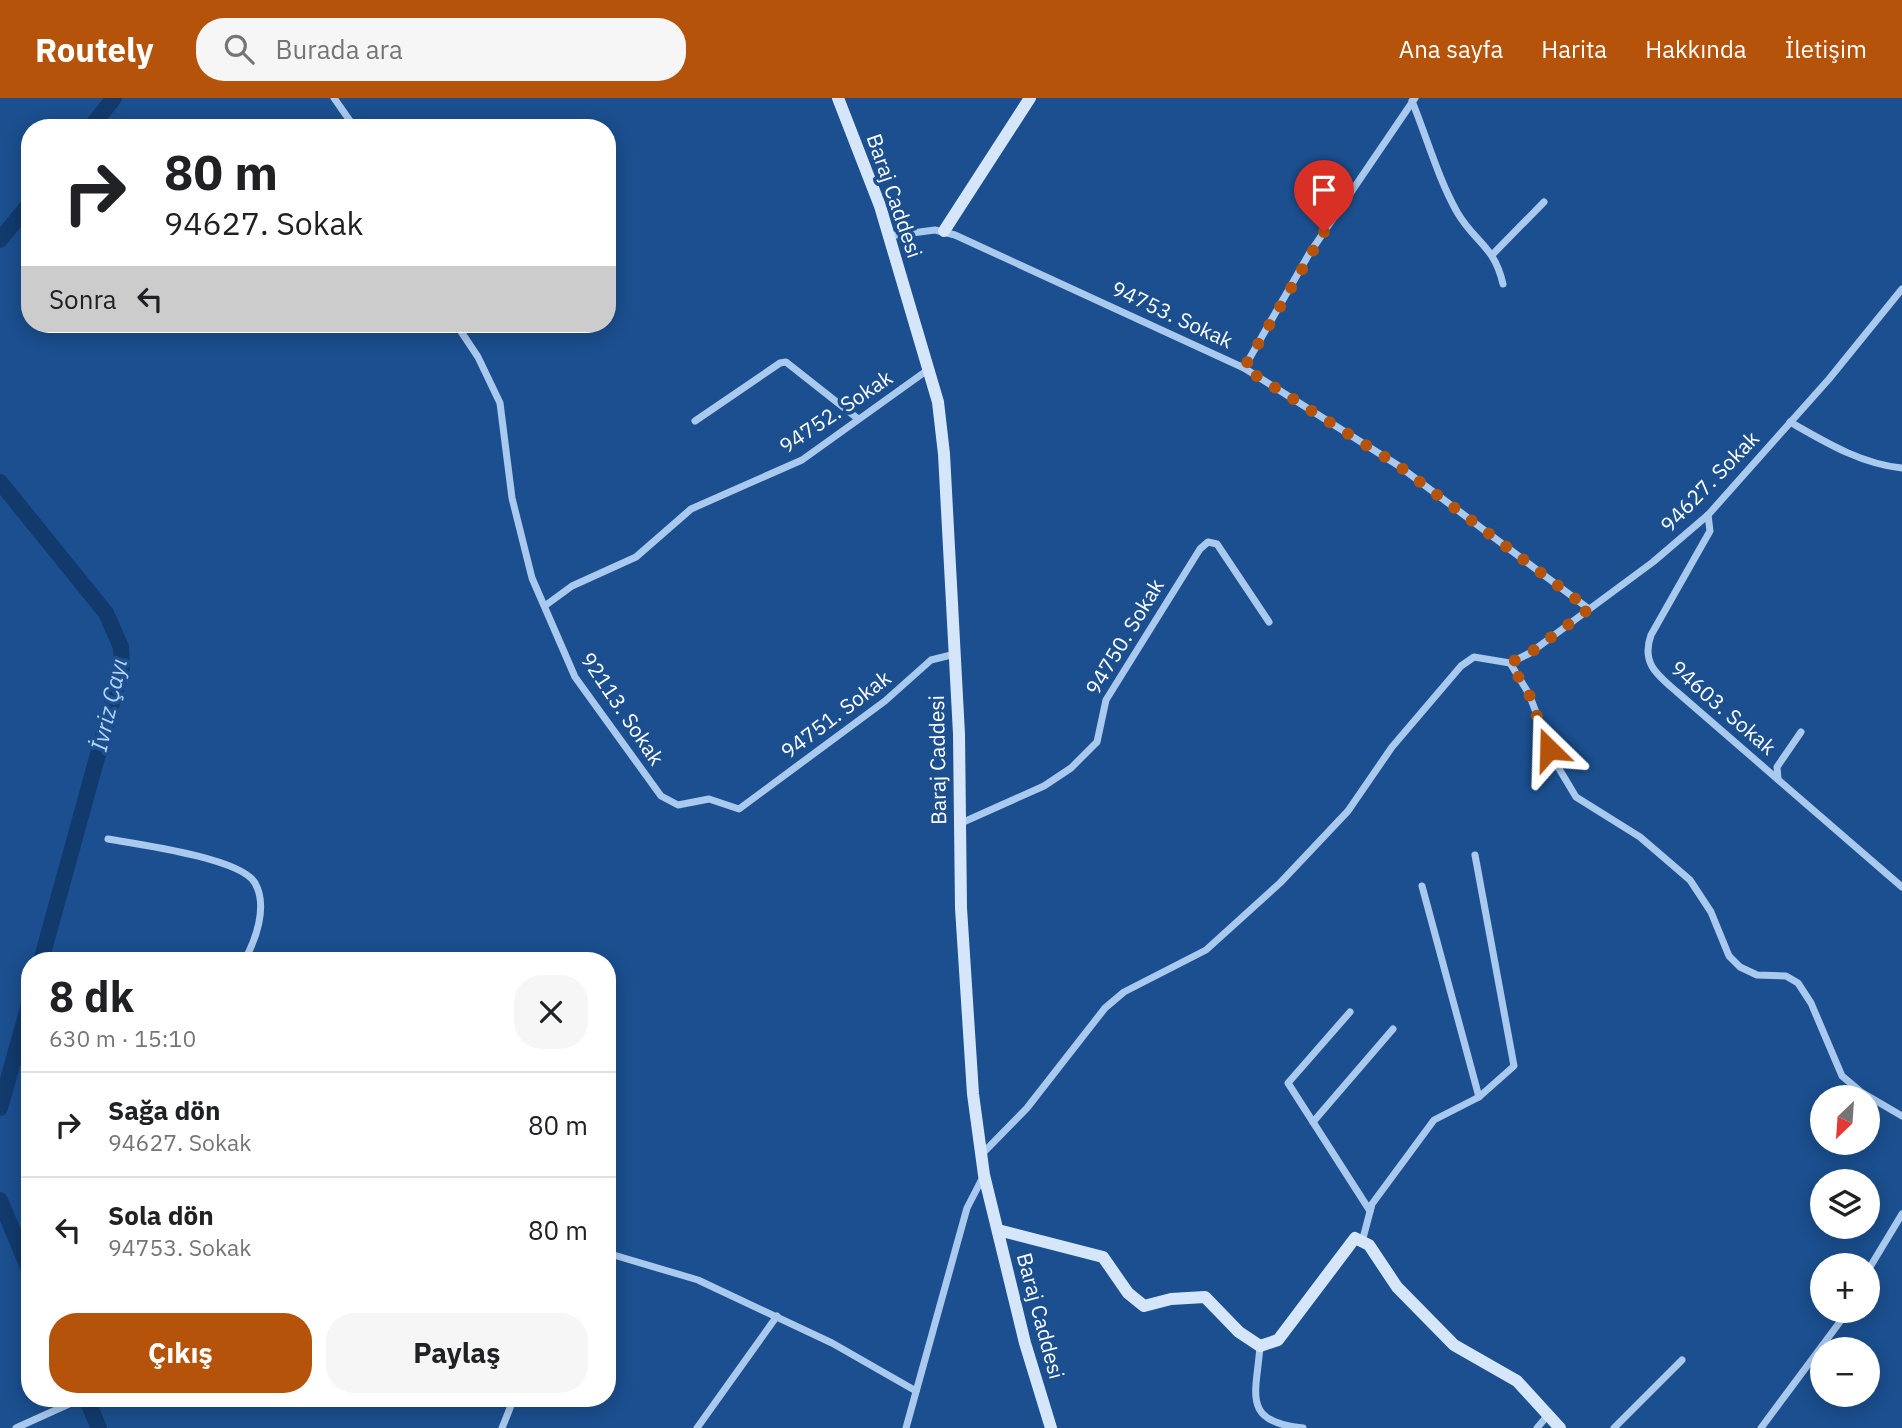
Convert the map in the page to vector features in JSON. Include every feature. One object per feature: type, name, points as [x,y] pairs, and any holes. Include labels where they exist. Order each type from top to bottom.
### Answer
[{"type":"main road","name":"Baraj Caddesi","points":[[838,98],[863,157],[889,236],[938,402],[944,454],[959,734],[965,1003],[981,1155],[1025,1343],[1051,1428]]},
{"type":"main road","points":[[944,231],[1030,98]]},
{"type":"main road","points":[[998,1230],[1103,1257],[1128,1293],[1144,1306],[1171,1299],[1205,1297],[1240,1332],[1260,1346],[1278,1340],[1355,1238],[1369,1245],[1397,1287],[1454,1346],[1517,1381],[1560,1428]]},
{"type":"street","points":[[334,98],[349,119]]},
{"type":"street","points":[[1413,99],[1459,215],[1493,254],[1503,284]]},
{"type":"street","points":[[1244,368],[1309,254],[1413,99]]},
{"type":"street","points":[[1493,254],[1544,202]]},
{"type":"street","name":"94753. Sokak","points":[[889,236],[944,231],[1244,368],[1399,466],[1589,609]]},
{"type":"street","name":"94627. Sokak","points":[[1510,663],[1530,653],[1653,562],[1708,515],[1902,289]]},
{"type":"street","name":"92113. Sokak","points":[[462,333],[478,357],[500,403],[512,498],[532,578],[575,677],[662,796],[678,805],[709,799],[739,809]]},
{"type":"street","points":[[695,421],[786,362],[857,418]]},
{"type":"street","name":"94752. Sokak","points":[[546,606],[572,586],[636,557],[691,509],[802,460],[857,418],[929,369]]},
{"type":"street","points":[[1790,422],[1852,455],[1879,465],[1902,468]]},
{"type":"street","name":"94603. Sokak","points":[[1708,515],[1710,531],[1651,635],[1646,657],[1665,682],[1902,887]]},
{"type":"street","name":"94750. Sokak","points":[[959,824],[1044,786],[1071,768],[1097,742],[1106,700],[1200,549],[1208,542],[1217,544],[1269,622]]},
{"type":"street","name":"94751. Sokak","points":[[739,809],[885,701],[931,660],[955,654]]},
{"type":"street","points":[[981,1155],[1027,1108],[1105,1008],[1136,985],[1195,958],[1272,891],[1348,811],[1392,747],[1461,666],[1474,657],[1510,663],[1529,694],[1555,762],[1576,797],[1640,837],[1690,880],[1711,912],[1730,956],[1740,967],[1756,975],[1786,976],[1798,983],[1811,1003],[1842,1076],[1861,1092],[1902,1115]]},
{"type":"street","points":[[1779,780],[1777,767],[1801,732]]},
{"type":"street","points":[[108,839],[214,861],[242,870],[255,882],[260,898],[259,922],[247,952]]},
{"type":"street","points":[[1362,1242],[1370,1211],[1434,1121],[1479,1097],[1514,1066],[1475,855]]},
{"type":"street","points":[[1422,886],[1479,1097]]},
{"type":"street","points":[[1350,1012],[1288,1083],[1370,1211]]},
{"type":"street","points":[[1313,1122],[1393,1029]]},
{"type":"street","points":[[906,1428],[967,1208],[984,1175]]},
{"type":"street","points":[[1878,1253],[1902,1214]]},
{"type":"street","points":[[616,1255],[698,1280],[832,1343],[916,1391]]},
{"type":"street","points":[[697,1428],[777,1316]]},
{"type":"street","points":[[1761,1428],[1839,1323]]},
{"type":"street","points":[[1260,1346],[1253,1397],[1259,1411],[1281,1426],[1303,1428]]},
{"type":"street","points":[[1614,1428],[1682,1360]]},
{"type":"street","points":[[16,1428],[62,1407]]},
{"type":"street","points":[[502,1428],[510,1407]]},
{"type":"street","points":[[1537,1428],[1548,1415]]},
{"type":"waterway","name":"İvriz Çayı","points":[[97,119],[114,98]]},
{"type":"waterway","name":"İvriz Çayı","points":[[0,240],[21,214]]},
{"type":"waterway","name":"İvriz Çayı","points":[[0,482],[106,613],[121,647],[122,667],[43,952]]},
{"type":"waterway","name":"İvriz Çayı","points":[[0,1108],[21,1033]]},
{"type":"waterway","name":"İvriz Çayı","points":[[0,1200],[21,1250]]},
{"type":"waterway","name":"İvriz Çayı","points":[[90,1407],[99,1428]]},
{"type":"route","points":[[1324,232],[1244,368],[1399,466],[1589,609],[1530,653],[1510,663],[1529,694],[1549,749]]}]
